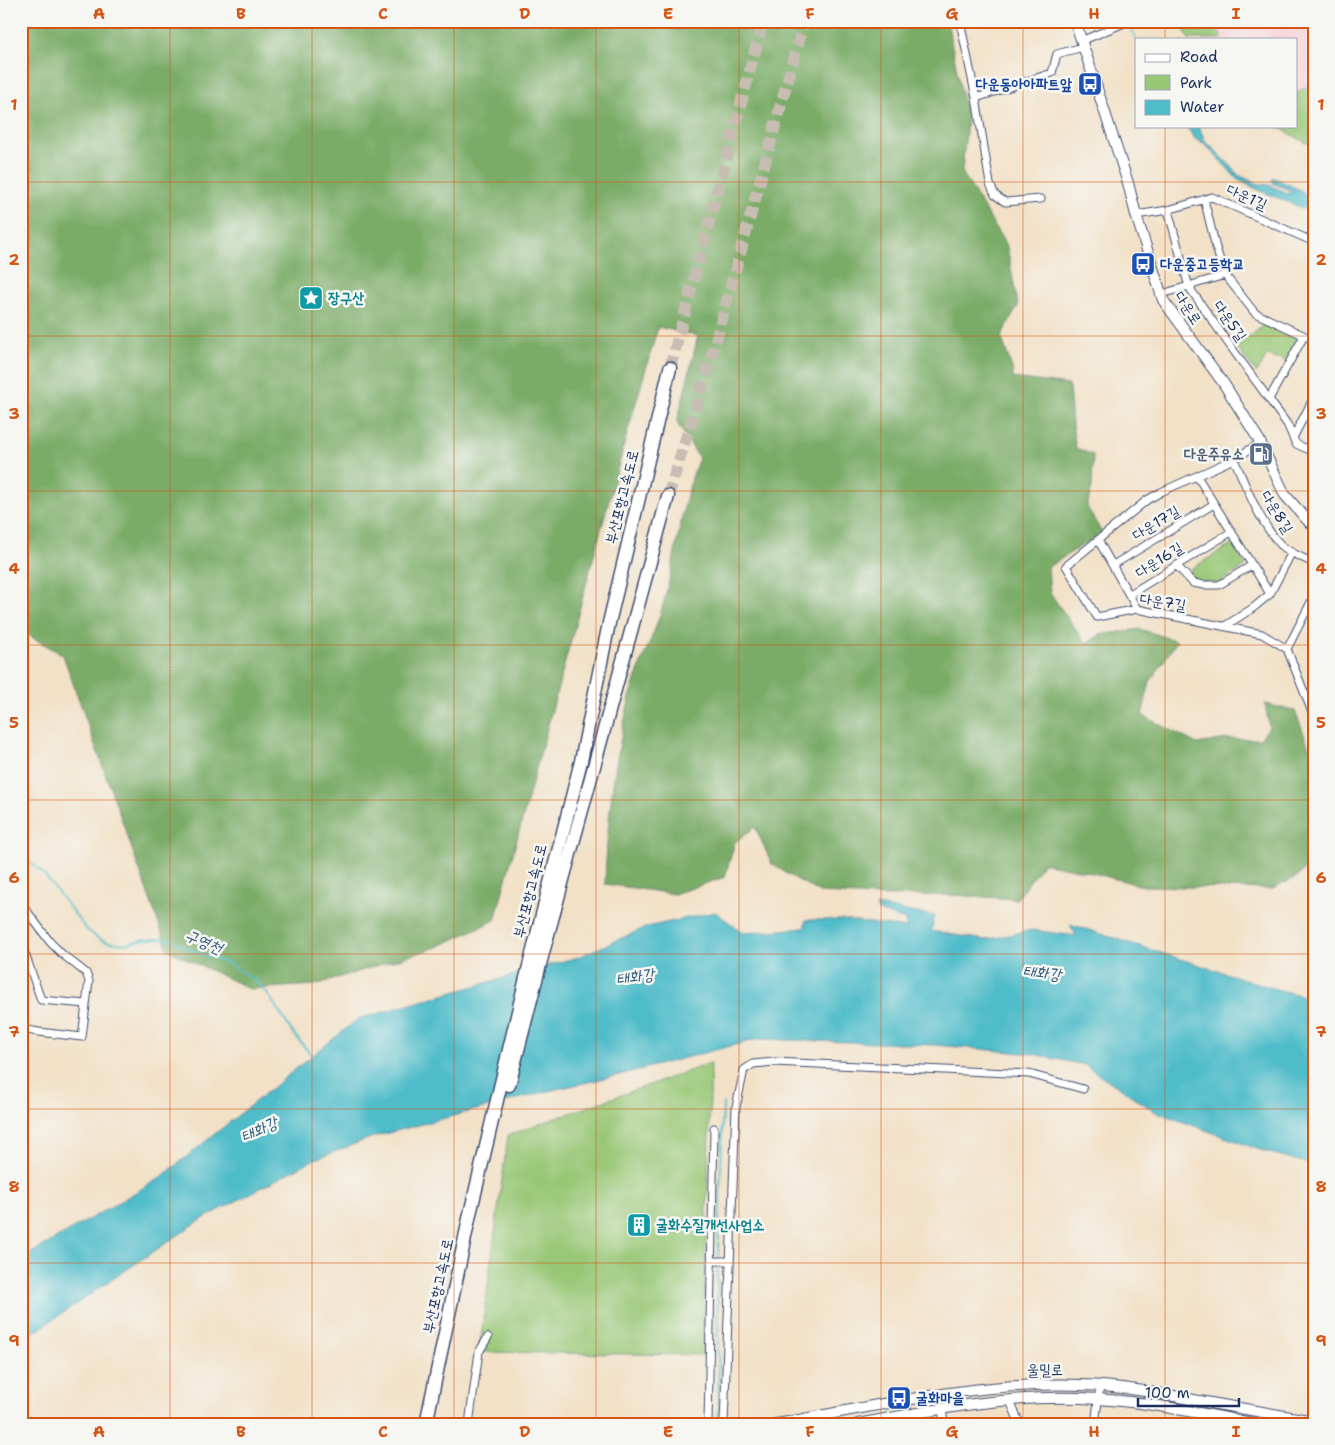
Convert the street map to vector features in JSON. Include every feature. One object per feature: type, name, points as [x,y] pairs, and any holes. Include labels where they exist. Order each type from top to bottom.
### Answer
[{"type":"highway","name":"부산포항고속도로","points":[[426,1424],[470,1214],[522,992],[581,761],[609,623],[670,368]]},
{"type":"highway","name":"부산포항고속도로","points":[[433,1424],[497,1134],[544,949],[668,496]]},
{"type":"main road","name":"다운로","points":[[1075,21],[1128,183],[1136,215],[1163,300],[1224,384],[1260,443],[1285,495],[1309,522],[1314,525]]},
{"type":"main road","name":"울밀로","points":[[776,1424],[924,1397],[987,1388],[1027,1385],[1100,1386],[1170,1395],[1314,1422]]},
{"type":"main road","name":"울밀로","points":[[858,1424],[872,1423],[942,1408],[1010,1399],[1079,1398],[1147,1404],[1258,1424]]},
{"type":"street","points":[[960,21],[976,98],[990,184],[995,195],[1005,202],[1040,199]]},
{"type":"street","points":[[976,98],[1052,73],[1057,54],[1129,21]]},
{"type":"street","name":"다운1길","points":[[1136,215],[1168,210],[1212,197],[1314,242]]},
{"type":"street","points":[[1204,199],[1225,276],[1255,313],[1314,340]]},
{"type":"street","name":"다운5길","points":[[1168,210],[1188,286],[1270,399],[1287,424],[1296,444],[1314,452]]},
{"type":"street","points":[[1162,294],[1225,276]]},
{"type":"street","points":[[1270,399],[1304,336]]},
{"type":"street","points":[[1293,438],[1314,397]]},
{"type":"street","name":"다운7길","points":[[1260,443],[1234,459],[1147,500],[1066,566],[1097,616],[1138,610],[1262,634],[1287,649]]},
{"type":"street","name":"다운8길","points":[[1234,459],[1252,500],[1280,544],[1314,563]]},
{"type":"street","points":[[1197,476],[1270,594]]},
{"type":"street","name":"다운17길","points":[[1112,565],[1214,504]]},
{"type":"street","name":"다운16길","points":[[1098,540],[1130,594],[1232,532]]},
{"type":"street","points":[[1225,626],[1253,608],[1270,594],[1292,552]]},
{"type":"street","points":[[1177,566],[1193,583],[1219,585],[1252,565]]},
{"type":"street","points":[[1130,594],[1138,610]]},
{"type":"street","points":[[1314,596],[1287,649],[1314,717]]},
{"type":"street","points":[[21,903],[50,942],[86,973],[89,981],[82,1037],[21,1029]]},
{"type":"street","points":[[21,919],[28,912]]},
{"type":"street","points":[[21,942],[42,1000],[86,1004]]},
{"type":"street","points":[[724,1424],[736,1107],[744,1070],[753,1064],[774,1062],[1029,1074],[1083,1089]]},
{"type":"street","points":[[708,1424],[714,1128]]},
{"type":"street","points":[[712,1261],[730,1262]]},
{"type":"street","points":[[469,1424],[479,1352],[488,1337]]},
{"type":"street","points":[[1095,1424],[1100,1386]]},
{"type":"street","points":[[1010,1399],[1020,1424]]},
{"type":"street","points":[[942,1408],[944,1424]]},
{"type":"shaded area","points":[[1214,21],[1314,21],[1314,85],[1298,91],[1298,38],[1222,38]]},
{"type":"green space","points":[[21,21],[947,21],[967,120],[962,172],[1007,247],[1018,306],[1001,336],[1012,368],[1013,378],[1069,385],[1076,448],[1093,455],[1092,487],[1087,507],[1102,533],[1048,567],[1050,593],[1086,644],[1100,635],[1140,629],[1177,641],[1150,682],[1142,715],[1197,744],[1226,739],[1260,739],[1269,727],[1265,704],[1295,711],[1314,760],[1314,778],[1310,797],[1314,859],[1297,877],[1272,889],[1143,886],[1089,872],[1043,863],[1017,899],[951,895],[875,896],[821,893],[772,864],[755,827],[735,842],[725,877],[674,894],[605,884],[613,786],[626,714],[635,679],[663,605],[687,494],[699,458],[677,423],[698,336],[658,327],[627,434],[495,920],[437,947],[315,985],[250,989],[168,950],[63,655],[26,634],[21,634]]},
{"type":"green space","points":[[1179,21],[1214,21],[1222,38],[1188,38]]},
{"type":"green space","points":[[1314,85],[1314,147],[1280,128],[1298,128],[1298,91]]},
{"type":"green space","points":[[1267,323],[1297,338],[1288,363],[1280,358],[1278,360],[1275,359],[1268,354],[1257,373],[1236,347]]},
{"type":"green space","points":[[1232,544],[1246,566],[1219,583],[1194,581],[1188,576],[1191,569]]},
{"type":"green space","points":[[711,1063],[703,1355],[479,1352],[508,1135]]},
{"type":"water","points":[[1187,128],[1200,128],[1204,139],[1238,175],[1288,193],[1293,192],[1272,183],[1273,178],[1275,178],[1302,191],[1314,202],[1314,213],[1238,180],[1204,143],[1195,139]]},
{"type":"water","name":"태화강","points":[[876,906],[935,916],[931,931],[985,940],[1032,930],[1076,936],[1070,924],[1269,987],[1314,999],[1314,1165],[1263,1151],[1156,1112],[1085,1065],[1033,1054],[936,1045],[758,1039],[373,1137],[313,1160],[199,1221],[21,1341],[21,1259],[160,1178],[358,1019],[578,957],[647,927],[715,912],[744,933],[804,928],[806,920],[842,920],[907,928],[905,920],[878,911]]},
{"type":"waterway","points":[[1129,23],[1136,38]]},
{"type":"waterway","name":"구영천","points":[[21,858],[42,872],[86,929],[99,939],[126,944],[145,939],[171,939],[189,949],[232,965],[257,982],[269,996],[293,1033],[313,1057]]},
{"type":"waterway","points":[[718,1256],[723,1103]]},
{"type":"waterway","points":[[717,1267],[719,1408],[717,1424]]},
{"type":"tunnel","points":[[670,368],[763,21]]},
{"type":"tunnel","points":[[668,496],[712,355],[804,21]]},
{"type":"place","name":"다운동아아파트앞","points":[[1090,84]]},
{"type":"place","name":"다운중고등학교","points":[[1143,264]]},
{"type":"place","name":"장구산","points":[[311,298]]},
{"type":"place","name":"다운주유소","points":[[1261,454]]},
{"type":"place","name":"굴화수질개선사업소","points":[[639,1225]]},
{"type":"place","name":"굴화마을","points":[[899,1398]]}]
